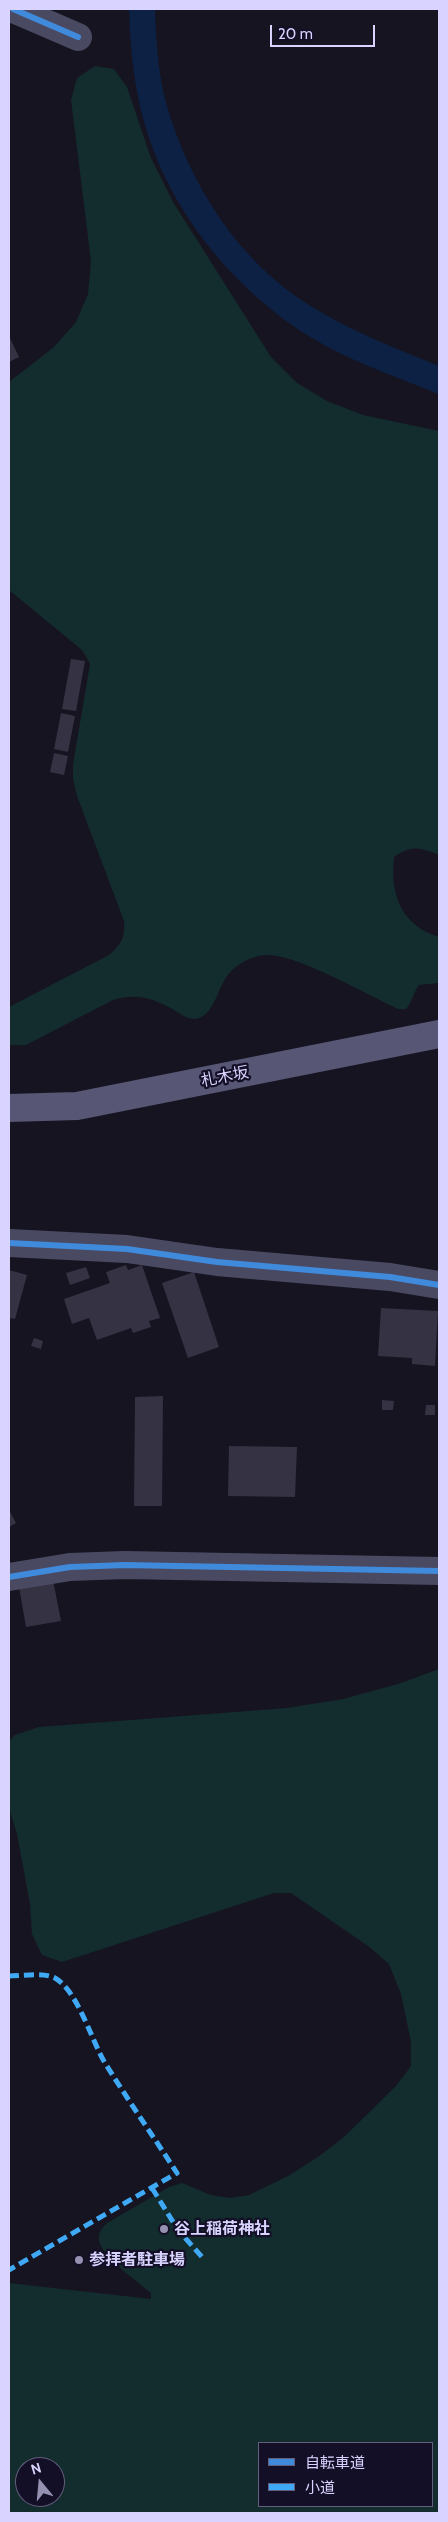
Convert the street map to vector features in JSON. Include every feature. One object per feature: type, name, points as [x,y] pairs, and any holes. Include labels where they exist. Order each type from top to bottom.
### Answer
[{"type":"main road","name":"札木坂","points":[[9,1108],[77,1106],[439,1034]]},
{"type":"street","points":[[13,9],[78,37]]},
{"type":"street","points":[[9,1243],[127,1248],[217,1262],[390,1277],[439,1285]]},
{"type":"street","points":[[9,1577],[70,1567],[125,1565],[439,1571]]},
{"type":"green space","points":[[95,66],[114,69],[127,87],[151,158],[173,202],[271,357],[297,383],[327,401],[363,415],[439,431],[439,855],[426,850],[411,849],[394,857],[393,871],[396,896],[407,916],[415,925],[439,937],[439,983],[419,985],[406,1009],[398,1009],[297,961],[268,955],[249,959],[237,966],[227,976],[210,1009],[201,1017],[195,1019],[184,1016],[159,1002],[145,998],[122,998],[113,1000],[26,1045],[9,1045],[9,1007],[109,955],[120,944],[124,932],[124,921],[77,796],[73,779],[73,764],[90,664],[82,650],[9,590],[9,382],[54,347],[76,322],[88,294],[91,261],[71,100],[77,78]]},
{"type":"green space","points":[[439,1669],[439,2513],[9,2513],[9,2283],[151,2299],[151,2293],[113,2261],[101,2246],[99,2235],[107,2223],[169,2187],[182,2183],[211,2195],[230,2198],[249,2195],[288,2176],[318,2157],[344,2137],[396,2086],[411,2066],[411,2042],[401,1994],[389,1964],[368,1946],[291,1893],[274,1893],[62,1962],[42,1955],[32,1934],[30,1904],[17,1834],[9,1808],[9,1741],[15,1735],[39,1727],[287,1708],[343,1699],[398,1684]]},
{"type":"water","points":[[129,9],[155,9],[161,80],[176,133],[202,190],[238,242],[283,287],[309,305],[357,331],[439,366],[439,394],[364,364],[309,336],[265,304],[217,256],[196,229],[178,201],[149,139],[135,82]]},
{"type":"building","points":[[9,336],[19,357],[9,362]]},
{"type":"building","points":[[71,659],[85,661],[76,711],[62,709]]},
{"type":"building","points":[[61,713],[75,716],[68,752],[54,749]]},
{"type":"building","points":[[54,753],[68,756],[64,775],[50,772]]},
{"type":"building","points":[[126,1265],[128,1270],[142,1265],[160,1318],[149,1321],[151,1327],[133,1333],[131,1328],[97,1340],[89,1318],[72,1324],[64,1299],[110,1283],[106,1272]]},
{"type":"building","points":[[86,1267],[90,1278],[70,1285],[66,1273]]},
{"type":"building","points":[[9,1270],[27,1275],[15,1319],[9,1318]]},
{"type":"building","points":[[194,1272],[219,1347],[188,1358],[162,1283]]},
{"type":"building","points":[[381,1308],[438,1311],[435,1366],[412,1364],[412,1358],[378,1356]]},
{"type":"building","points":[[34,1338],[43,1341],[41,1349],[31,1346]]},
{"type":"building","points":[[163,1396],[162,1506],[134,1506],[135,1397]]},
{"type":"building","points":[[382,1400],[394,1401],[393,1410],[382,1410]]},
{"type":"building","points":[[426,1405],[435,1405],[435,1415],[425,1415]]},
{"type":"building","points":[[229,1446],[297,1447],[295,1497],[228,1496]]},
{"type":"building","points":[[9,1510],[16,1523],[9,1527]]},
{"type":"building","points":[[53,1580],[61,1621],[26,1627],[19,1587]]},
{"type":"marked path","points":[[9,1976],[50,1976],[55,1978],[71,1994],[105,2063],[177,2173],[9,2270]]},
{"type":"marked path","points":[[152,2188],[178,2230],[203,2258]]},
{"type":"cycle path","points":[[13,9],[78,37]]},
{"type":"cycle path","points":[[9,1243],[127,1249],[217,1262],[390,1277],[439,1285]]},
{"type":"cycle path","points":[[9,1577],[70,1567],[125,1565],[439,1571]]},
{"type":"place","name":"谷上稲荷神社","points":[[164,2229]]},
{"type":"place","name":"参拝者駐車場","points":[[79,2260]]}]
